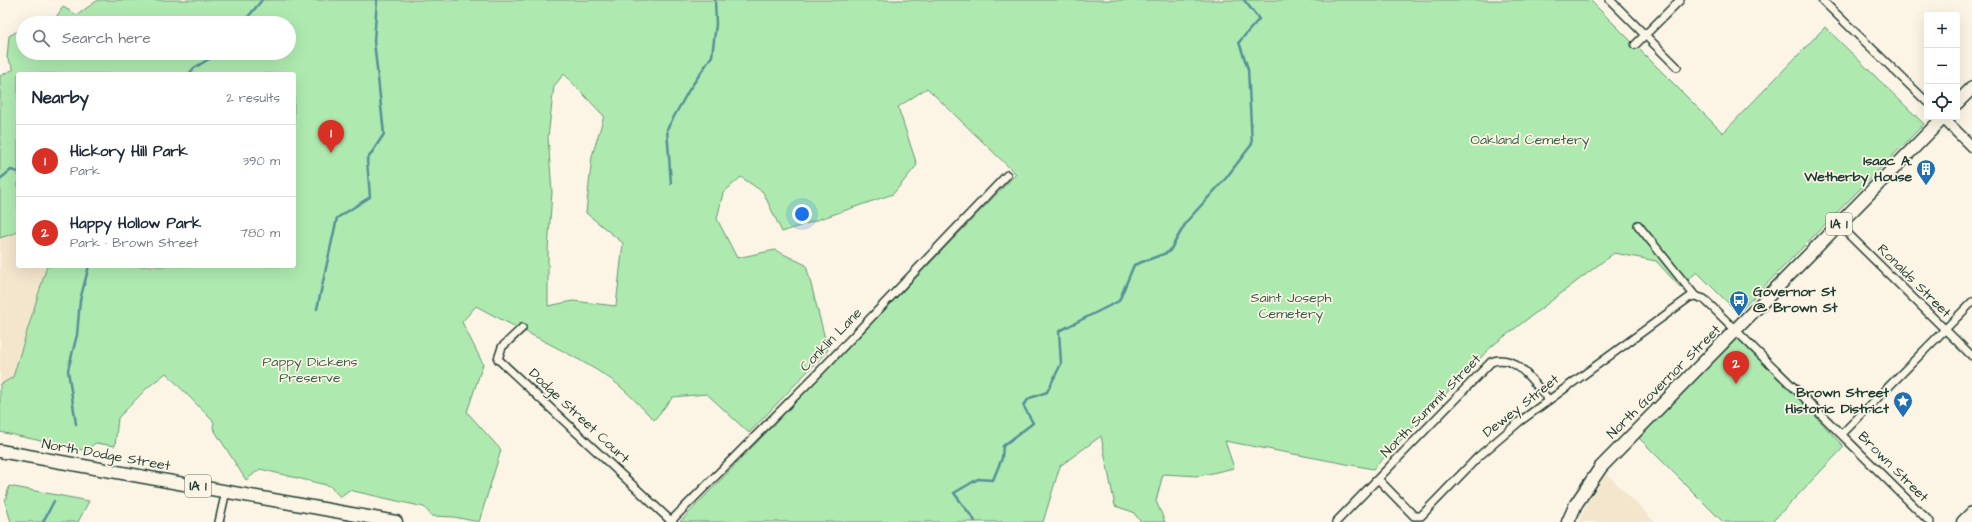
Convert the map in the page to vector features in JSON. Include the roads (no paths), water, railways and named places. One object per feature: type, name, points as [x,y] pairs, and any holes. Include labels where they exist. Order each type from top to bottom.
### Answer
[{"type":"main road","points":[[1960,100],[1972,88]]},
{"type":"main road","name":"North Governor Street","points":[[1568,522],[1576,504],[1601,467],[1940,120]]},
{"type":"main road","name":"North Dodge Street","points":[[0,451],[396,522]]},
{"type":"main road","points":[[1963,522],[1972,513]]},
{"type":"street","points":[[1610,0],[1677,68]]},
{"type":"street","points":[[1635,45],[1680,0]]},
{"type":"street","points":[[1822,0],[1924,99]]},
{"type":"street","points":[[1946,120],[1972,147]]},
{"type":"street","name":"Conklin Lane","points":[[670,521],[821,370],[1007,175]]},
{"type":"street","name":"Ronalds Street","points":[[1838,224],[1972,356]]},
{"type":"street","name":"Brown Street","points":[[1638,225],[1695,296],[1704,299],[1930,522]]},
{"type":"street","name":"Dewey Street","points":[[1378,479],[1414,516],[1421,516],[1488,447],[1548,400],[1690,297],[1695,296]]},
{"type":"street","points":[[1842,434],[1972,302]]},
{"type":"street","name":"Dodge Street Court","points":[[522,328],[502,347],[498,359],[670,521]]},
{"type":"street","name":"North Summit Street","points":[[1336,522],[1491,362],[1501,359],[1514,363],[1548,400]]},
{"type":"street","points":[[219,522],[226,491]]},
{"type":"waterway","points":[[249,16],[262,0]]},
{"type":"waterway","points":[[317,309],[337,218],[370,197],[367,160],[384,134],[374,41],[377,0]]},
{"type":"waterway","points":[[671,184],[667,129],[689,90],[712,56],[716,24],[715,0]]},
{"type":"waterway","points":[[975,521],[954,493],[978,479],[993,480],[1002,458],[1003,446],[1033,423],[1023,405],[1030,398],[1047,392],[1061,364],[1059,331],[1119,301],[1134,265],[1169,252],[1187,221],[1226,178],[1252,144],[1248,69],[1239,42],[1259,19],[1244,0]]},
{"type":"waterway","points":[[191,72],[194,68],[207,60]]},
{"type":"waterway","points":[[0,179],[11,170],[16,171]]},
{"type":"waterway","points":[[76,424],[68,370],[77,335],[80,300],[88,268]]},
{"type":"waterway","points":[[43,522],[54,501]]},
{"type":"place","name":"Hickory Hill Park","points":[[331,153]]},
{"type":"place","name":"Isaac A. Wetherby House","points":[[1926,186]]},
{"type":"place","name":"Governor St @ Brown St","points":[[1739,317]]},
{"type":"place","name":"Happy Hollow Park","points":[[1736,384]]},
{"type":"place","name":"Brown Street Historic District","points":[[1903,418]]},
{"type":"park label","name":"Oakland Cemetery","points":[[1530,140]]},
{"type":"park label","name":"Saint Joseph Cemetery","points":[[1291,306]]},
{"type":"park label","name":"Pappy Dickens Preserve","points":[[310,370]]}]
